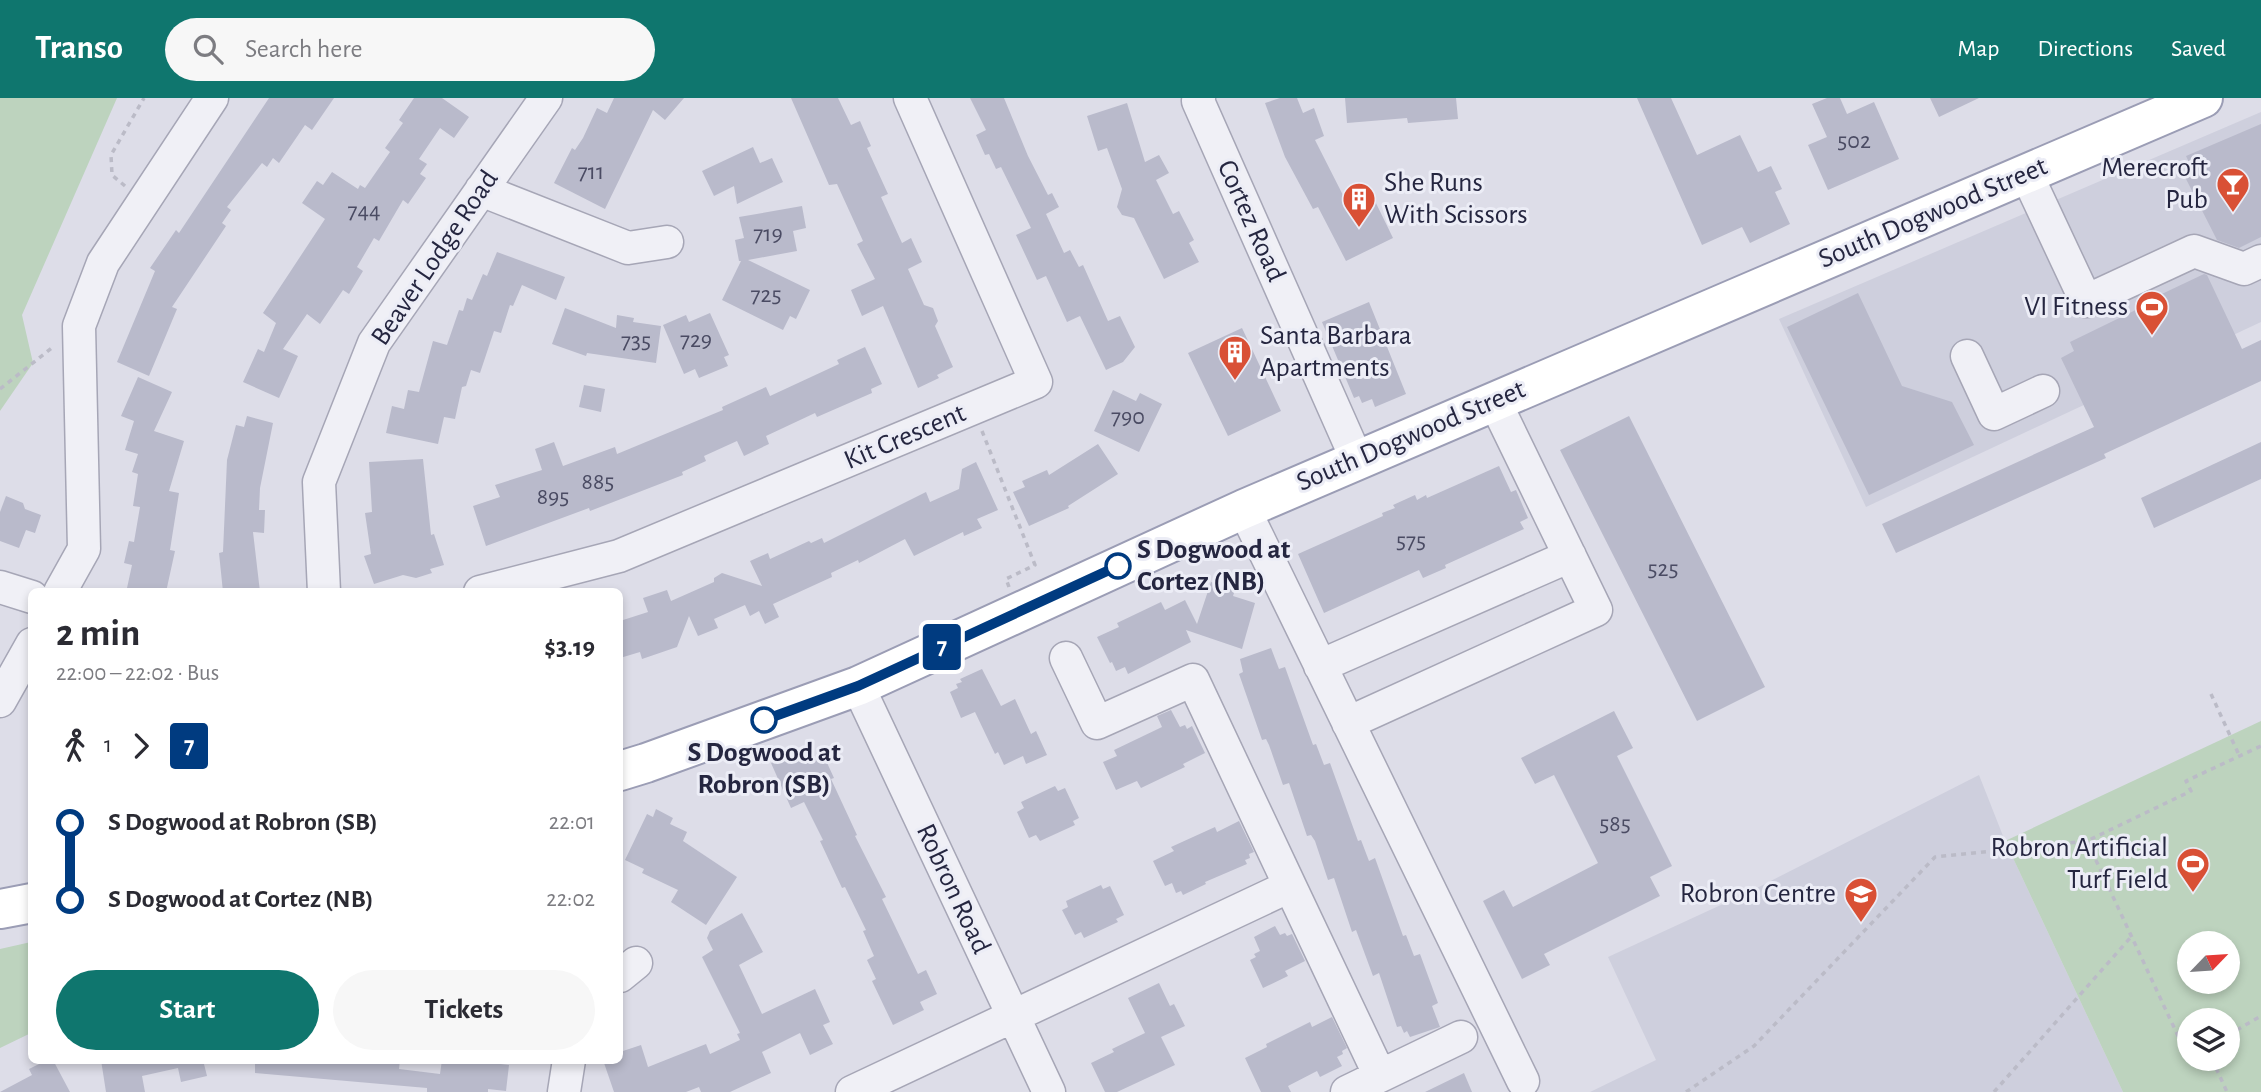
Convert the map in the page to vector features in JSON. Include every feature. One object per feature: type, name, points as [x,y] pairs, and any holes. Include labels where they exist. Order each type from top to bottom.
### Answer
[{"type":"main road","name":"South Dogwood Street","points":[[623,770],[858,686],[1244,509],[2203,98]]},
{"type":"main road","points":[[0,909],[28,904]]},
{"type":"street","points":[[62,588],[84,548],[79,327],[103,263],[212,98]]},
{"type":"street","name":"Beaver Lodge Road","points":[[324,588],[319,482],[374,343],[546,98]]},
{"type":"street","name":"Kit Crescent","points":[[496,588],[620,556],[1036,382],[909,98]]},
{"type":"street","name":"Cortez Road","points":[[1199,98],[1198,101],[1357,460]]},
{"type":"street","points":[[2026,173],[2086,301],[2194,251],[2244,269],[2261,261]]},
{"type":"street","points":[[481,190],[628,248],[667,242]]},
{"type":"street","points":[[1967,356],[1994,414],[2043,391]]},
{"type":"street","points":[[1348,723],[1596,610],[1494,400]]},
{"type":"street","points":[[1244,509],[1523,1081]]},
{"type":"street","points":[[1320,666],[1570,556]]},
{"type":"street","points":[[0,587],[28,596]]},
{"type":"street","points":[[0,701],[28,651]]},
{"type":"street","points":[[1066,658],[1097,723],[1193,680],[1380,1076]]},
{"type":"street","name":"Robron Road","points":[[858,686],[1049,1092]]},
{"type":"street","points":[[852,1092],[1290,886]]},
{"type":"street","points":[[1347,1092],[1461,1037]]},
{"type":"street","points":[[564,1092],[568,1064]]},
{"type":"path","points":[[144,201],[112,175],[111,155],[145,98]]},
{"type":"path","points":[[0,389],[79,327]]},
{"type":"path","points":[[973,408],[1035,565],[1006,579],[1019,611]]},
{"type":"path","points":[[2211,694],[2240,756]]},
{"type":"path","points":[[1686,1092],[1754,1046],[1935,857],[2087,841],[2191,790],[2186,781],[2261,746]]},
{"type":"path","points":[[2087,841],[2177,1034]]},
{"type":"path","points":[[1994,1092],[2131,937]]},
{"type":"path","points":[[2240,1028],[2261,1016]]},
{"type":"path","points":[[2217,1071],[2227,1092]]},
{"type":"shaded area","points":[[2261,112],[2261,322],[1866,507],[1779,319]]},
{"type":"shaded area","name":"Robron Centre","points":[[1979,775],[2005,841],[2123,1092],[1590,1092],[1656,1060],[1608,957],[1749,892]]},
{"type":"green space","points":[[0,98],[117,98],[22,315],[33,363],[0,411]]},
{"type":"green space","points":[[2261,721],[2261,1092],[2123,1092],[2005,841]]},
{"type":"green space","points":[[28,943],[28,1034],[0,1048],[0,949]]},
{"type":"building","points":[[269,98],[334,98],[312,130],[305,125],[279,163],[273,158],[267,167],[262,163],[227,207],[231,210],[222,223],[226,226],[172,307],[177,309],[149,376],[117,362],[155,271],[150,268],[176,230],[179,233]]},
{"type":"building","points":[[414,98],[442,98],[469,117],[454,138],[440,128],[419,159],[427,164],[420,174],[426,178],[408,204],[403,200],[379,241],[374,238],[357,267],[363,271],[349,294],[343,290],[320,324],[307,314],[283,349],[298,356],[279,398],[243,382],[258,349],[264,352],[276,323],[263,313],[325,219],[302,203],[317,181],[323,185],[332,172],[358,189],[360,185],[365,188],[390,152],[385,148],[403,123],[399,120]]},
{"type":"building","points":[[614,98],[684,98],[665,120],[653,110],[605,209],[554,183],[572,148],[575,150],[583,138],[597,108],[607,113]]},
{"type":"building","points":[[791,98],[838,98],[851,125],[860,121],[871,146],[867,148],[888,194],[881,197],[902,243],[911,238],[922,262],[908,269],[924,305],[933,308],[938,321],[935,326],[953,367],[937,375],[939,378],[918,388],[883,306],[862,316],[851,290],[875,279],[857,244],[863,241],[837,184],[829,185]]},
{"type":"building","points":[[970,98],[1004,98],[1028,156],[1048,195],[1052,193],[1059,207],[1046,214],[1064,253],[1070,250],[1079,267],[1083,265],[1108,321],[1120,316],[1135,347],[1123,362],[1106,370],[1080,316],[1067,322],[1046,276],[1037,280],[1016,235],[1031,228],[1001,167],[996,169],[989,154],[985,155],[976,135],[986,130]]},
{"type":"building","points":[[1280,98],[1297,98],[1303,113],[1314,108],[1324,136],[1315,140],[1350,209],[1352,208],[1356,215],[1355,206],[1373,197],[1393,238],[1346,261],[1318,207],[1313,209],[1285,157],[1265,103]]},
{"type":"building","points":[[1345,98],[1456,98],[1458,119],[1408,123],[1407,118],[1347,123]]},
{"type":"building","points":[[1637,98],[1671,98],[1697,155],[1740,135],[1758,172],[1771,166],[1782,189],[1775,192],[1790,224],[1750,243],[1742,227],[1702,245]]},
{"type":"building","points":[[1827,98],[1840,98],[1847,114],[1874,102],[1899,159],[1828,190],[1808,145],[1827,137],[1812,104]]},
{"type":"building","points":[[1930,98],[1979,98],[1939,117]]},
{"type":"building","points":[[1127,103],[1145,162],[1159,155],[1169,173],[1156,180],[1173,214],[1179,211],[1194,240],[1189,243],[1199,262],[1164,279],[1134,218],[1122,215],[1117,207],[1122,189],[1107,148],[1098,151],[1087,116]]},
{"type":"building","name":"Merecroft Pub","points":[[2261,124],[2261,237],[2239,248],[2217,240],[2185,177],[2194,173],[2186,156]]},
{"type":"building","points":[[753,147],[760,163],[772,158],[783,182],[737,204],[734,186],[714,196],[702,171]]},
{"type":"building","points":[[802,206],[806,228],[793,231],[797,251],[748,260],[810,290],[796,319],[790,316],[783,330],[722,300],[741,261],[735,240],[744,238],[739,217]]},
{"type":"building","points":[[497,252],[565,277],[556,300],[522,285],[513,306],[510,305],[501,333],[494,331],[480,373],[471,370],[466,386],[462,387],[455,419],[444,417],[438,444],[386,433],[392,406],[404,409],[408,390],[419,392],[433,341],[447,345],[459,310],[463,311],[467,298],[472,300],[483,274],[487,276]]},
{"type":"building","points":[[2204,274],[2207,275],[2242,349],[2261,340],[2261,381],[2104,454],[2106,458],[1896,553],[1882,524],[2094,427],[2061,358],[2074,351],[2070,342]]},
{"type":"building","points":[[1858,293],[1902,386],[1952,402],[1974,445],[1869,495],[1787,327]]},
{"type":"building","points":[[1369,302],[1406,394],[1375,407],[1372,399],[1362,403],[1359,396],[1354,398],[1322,322]]},
{"type":"building","points":[[565,308],[616,328],[617,315],[634,318],[633,322],[661,326],[656,363],[587,353],[586,356],[552,344]]},
{"type":"building","points":[[710,313],[729,355],[724,357],[728,366],[699,378],[695,369],[684,374],[663,325],[686,315],[689,322]]},
{"type":"building","name":"Santa Barbara Apartments","points":[[1242,328],[1281,411],[1228,436],[1188,353]]},
{"type":"building","points":[[865,347],[882,384],[871,389],[872,393],[817,417],[815,413],[766,436],[769,444],[744,456],[737,441],[704,456],[706,461],[682,472],[683,475],[590,511],[589,508],[486,546],[473,506],[500,497],[495,485],[542,470],[535,449],[554,442],[563,466],[615,447],[617,454],[723,410],[722,407],[766,387],[770,396],[839,364],[837,360]]},
{"type":"building","points":[[138,377],[172,392],[154,431],[184,441],[169,491],[179,493],[170,550],[175,551],[167,588],[127,588],[132,565],[124,563],[129,541],[134,542],[140,507],[133,506],[138,474],[132,472],[138,454],[125,450],[134,421],[121,416]]},
{"type":"building","points":[[584,385],[605,389],[601,412],[579,407]]},
{"type":"building","points":[[1113,390],[1136,401],[1140,393],[1162,404],[1139,452],[1094,431]]},
{"type":"building","points":[[247,416],[273,423],[260,488],[259,510],[265,510],[264,533],[253,532],[260,588],[223,588],[219,553],[223,552],[227,460],[236,425],[244,427]]},
{"type":"building","points":[[1629,416],[1765,687],[1697,721],[1560,450]]},
{"type":"building","points":[[2261,442],[2261,479],[2154,528],[2141,498]]},
{"type":"building","points":[[1098,444],[1118,474],[1068,506],[1069,508],[1029,526],[1013,492],[1025,487],[1022,481],[1047,470],[1049,475]]},
{"type":"building","points":[[423,459],[431,535],[434,534],[444,565],[430,569],[432,573],[416,578],[403,575],[374,584],[364,556],[371,554],[365,513],[372,512],[369,462]]},
{"type":"building","points":[[976,462],[998,510],[977,519],[982,528],[964,536],[963,532],[914,556],[905,539],[859,563],[858,560],[831,573],[832,577],[773,604],[779,617],[765,624],[759,611],[750,616],[745,605],[714,619],[718,628],[698,636],[689,616],[677,647],[642,659],[640,652],[623,657],[623,620],[648,612],[643,598],[667,590],[671,601],[714,582],[714,578],[722,573],[762,586],[750,561],[768,553],[770,559],[809,541],[811,543],[822,538],[824,543],[926,492],[930,502],[959,489],[962,469]]},
{"type":"building","points":[[1499,466],[1511,492],[1516,490],[1528,518],[1520,522],[1524,529],[1423,578],[1419,570],[1324,613],[1298,554],[1383,516],[1382,513],[1395,508],[1393,505],[1415,495],[1417,500],[1426,495],[1427,498]]},
{"type":"building","points":[[6,496],[23,503],[25,509],[41,515],[35,533],[26,530],[19,548],[0,541],[0,512]]},
{"type":"building","points":[[1211,582],[1235,590],[1233,596],[1255,603],[1242,649],[1186,630],[1191,642],[1128,674],[1125,667],[1116,671],[1097,637],[1119,627],[1117,623],[1161,602],[1165,610],[1185,600],[1197,624]]},
{"type":"building","points":[[1271,648],[1279,669],[1285,667],[1313,745],[1316,744],[1324,765],[1330,763],[1358,841],[1361,840],[1369,861],[1375,858],[1403,936],[1406,935],[1414,956],[1420,954],[1438,1003],[1432,1006],[1440,1027],[1410,1037],[1407,1031],[1404,1033],[1401,1026],[1397,1027],[1379,973],[1373,976],[1356,930],[1352,932],[1334,878],[1328,880],[1315,841],[1311,835],[1307,836],[1289,783],[1283,785],[1269,745],[1266,739],[1262,740],[1239,674],[1243,672],[1240,659]]},
{"type":"building","points":[[982,669],[1001,706],[1015,699],[1031,734],[1036,731],[1047,755],[1026,764],[1023,756],[1004,765],[998,752],[995,754],[975,712],[961,718],[950,692],[958,688],[956,684],[962,682],[960,679]]},
{"type":"building","points":[[1171,710],[1180,727],[1185,725],[1187,729],[1192,726],[1205,753],[1183,764],[1185,767],[1141,788],[1137,781],[1116,790],[1103,762],[1117,756],[1114,750],[1162,727],[1157,716]]},
{"type":"building","points":[[1614,711],[1633,748],[1617,756],[1672,866],[1650,877],[1660,896],[1544,954],[1550,965],[1522,979],[1483,901],[1504,890],[1513,907],[1598,863],[1554,775],[1535,784],[1521,758]]},
{"type":"building","points":[[801,750],[806,761],[823,754],[834,778],[831,779],[857,835],[855,836],[886,897],[882,899],[918,974],[926,970],[937,994],[920,1002],[924,1010],[893,1025],[872,981],[876,979],[867,960],[874,956],[863,931],[866,930],[845,887],[842,888],[804,802],[791,808],[771,763]]},
{"type":"building","points":[[1055,786],[1058,791],[1065,788],[1079,818],[1073,821],[1075,825],[1040,841],[1036,835],[1029,838],[1017,812],[1024,808],[1021,802]]},
{"type":"building","points":[[656,809],[673,818],[670,824],[687,832],[683,841],[737,877],[706,925],[671,902],[678,890],[642,873],[644,869],[625,860],[647,814],[653,817]]},
{"type":"building","points":[[1239,821],[1254,852],[1245,860],[1247,864],[1205,882],[1206,884],[1183,895],[1181,891],[1176,893],[1172,883],[1165,886],[1153,861],[1174,851],[1171,847],[1215,827],[1217,832]]},
{"type":"building","points":[[1101,885],[1103,889],[1110,886],[1124,915],[1116,919],[1118,922],[1084,938],[1081,932],[1075,935],[1062,910],[1068,907],[1066,901]]},
{"type":"building","points":[[742,913],[763,952],[739,965],[762,1014],[815,989],[830,1022],[823,1025],[833,1044],[810,1055],[800,1033],[762,1052],[771,1073],[730,1092],[701,1092],[699,1087],[686,1092],[614,1092],[604,1064],[623,1064],[623,1051],[641,1045],[648,1067],[706,1044],[710,1054],[740,1040],[737,1034],[740,1033],[702,957],[713,950],[707,938],[710,931]]},
{"type":"building","points":[[1275,926],[1280,935],[1292,934],[1305,961],[1285,971],[1288,976],[1263,988],[1250,960],[1260,951],[1254,937]]},
{"type":"building","points":[[1159,983],[1170,1006],[1174,1004],[1185,1026],[1161,1037],[1175,1065],[1117,1092],[1105,1092],[1091,1063],[1145,1033],[1128,998]]},
{"type":"building","points":[[1332,1017],[1347,1048],[1337,1057],[1342,1066],[1320,1077],[1317,1071],[1288,1086],[1291,1092],[1261,1092],[1245,1058],[1310,1022],[1312,1027]]},
{"type":"building","points":[[39,1064],[55,1064],[70,1092],[0,1092],[32,1075],[29,1069]]},
{"type":"building","points":[[102,1064],[204,1064],[207,1076],[181,1082],[178,1068],[142,1076],[145,1092],[106,1092]]},
{"type":"building","points":[[255,1064],[400,1064],[399,1069],[440,1074],[441,1064],[509,1065],[506,1091],[488,1089],[488,1092],[427,1092],[427,1088],[255,1073]]},
{"type":"building","points":[[1464,1073],[1472,1092],[1425,1092]]},
{"type":"bus line","name":"7","points":[[764,720],[858,686],[1118,566]]},
{"type":"place","name":"Merecroft Pub","points":[[2233,214]]},
{"type":"place","name":"She Runs With Scissors","points":[[1359,229]]},
{"type":"place","name":"VI Fitness","points":[[2152,337]]},
{"type":"place","name":"Santa Barbara Apartments","points":[[1235,382]]},
{"type":"place","name":"S Dogwood at Cortez (NB)","points":[[1118,566]]},
{"type":"place","name":"S Dogwood at Robron (SB)","points":[[764,720]]},
{"type":"place","name":"Robron Artificial Turf Field","points":[[2193,894]]},
{"type":"place","name":"Robron Centre","points":[[1861,924]]}]
